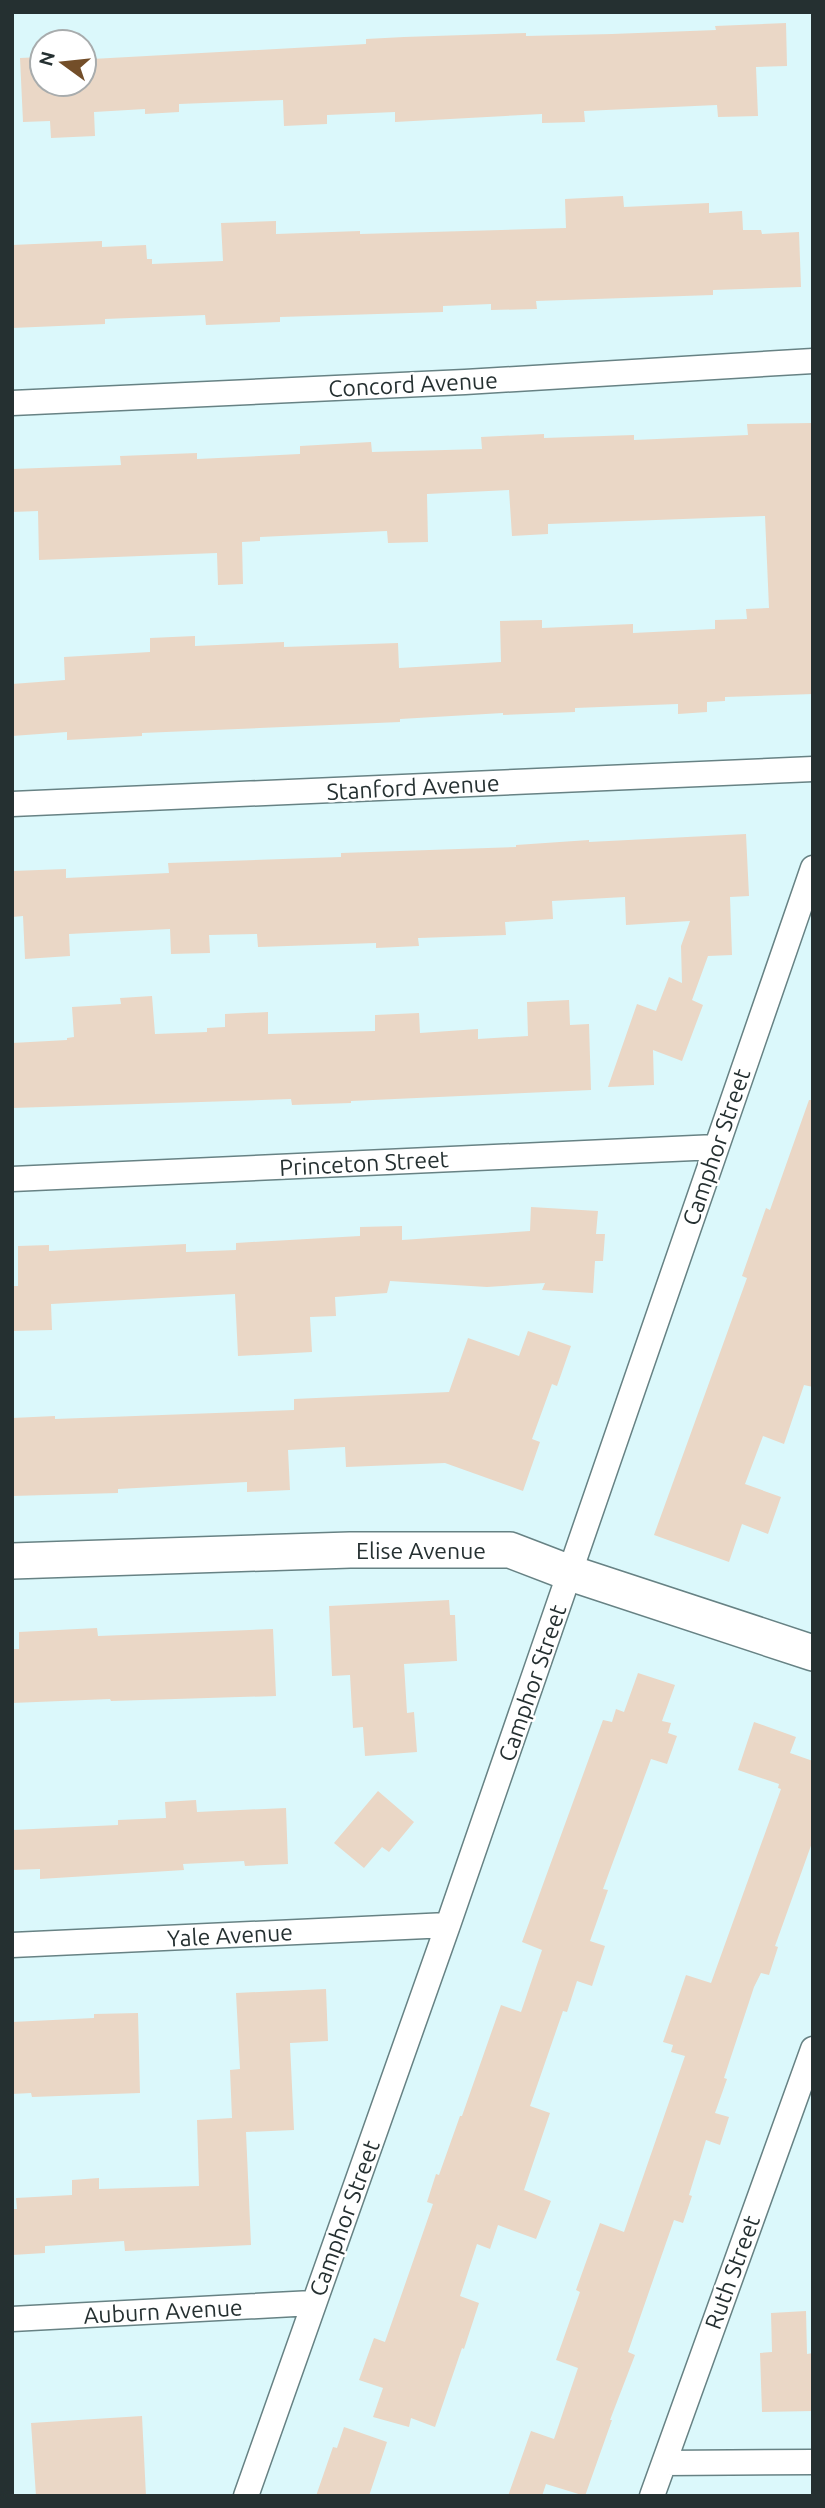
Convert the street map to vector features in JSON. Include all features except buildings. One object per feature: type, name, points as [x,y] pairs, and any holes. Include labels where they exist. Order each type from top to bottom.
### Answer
[{"type":"street","name":"Concord Avenue","points":[[12,402],[465,382],[813,361]]},
{"type":"street","name":"Stanford Avenue","points":[[12,804],[813,769]]},
{"type":"street","name":"Camphor Street","points":[[246,2496],[448,1925],[813,868]]},
{"type":"street","name":"Princeton Street","points":[[12,1179],[716,1147]]},
{"type":"street","name":"Elise Avenue","points":[[12,1562],[350,1550],[510,1550],[570,1573],[813,1653]]},
{"type":"street","name":"Yale Avenue","points":[[12,1945],[448,1925]]},
{"type":"street","name":"Ruth Street","points":[[652,2496],[807,2078],[813,2049]]},
{"type":"street","name":"Auburn Avenue","points":[[12,2319],[313,2303]]},
{"type":"street","points":[[664,2463],[813,2462]]}]
